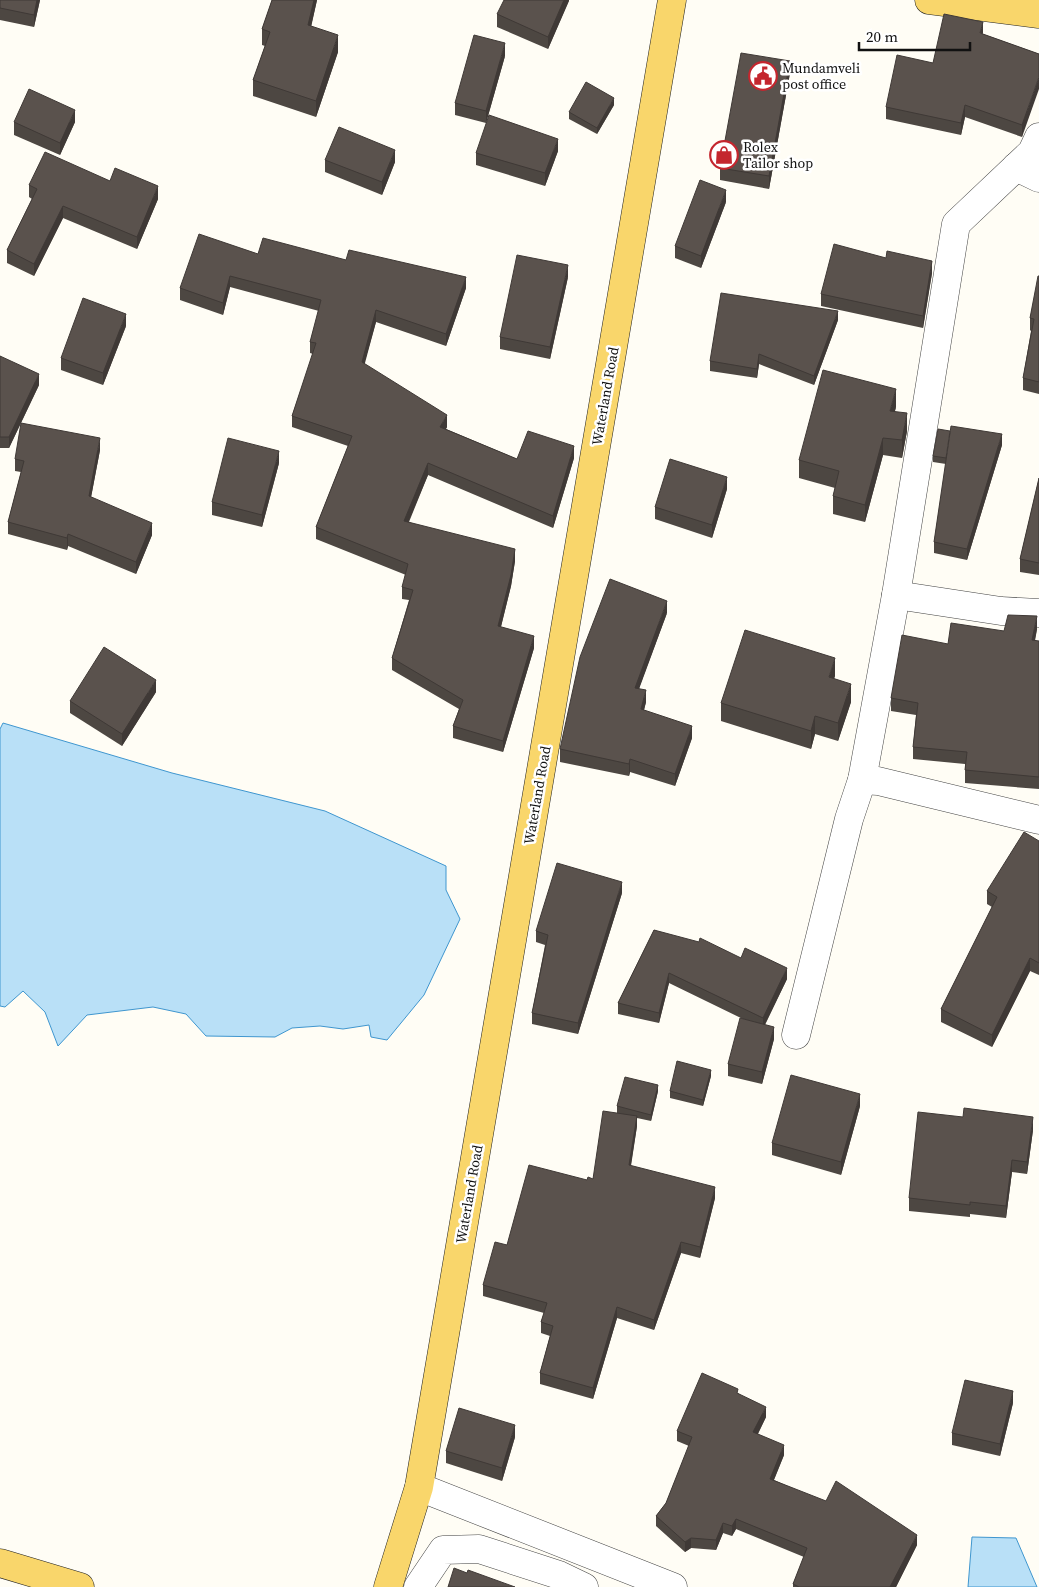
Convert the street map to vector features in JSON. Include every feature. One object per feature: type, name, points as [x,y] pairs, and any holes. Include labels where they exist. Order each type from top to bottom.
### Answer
[{"type":"main road","name":"Waterland Road","points":[[388,1587],[419,1487],[672,0]]},
{"type":"main road","points":[[929,0],[1039,14]]},
{"type":"main road","points":[[0,1563],[80,1587]]},
{"type":"street","points":[[796,1035],[849,819],[862,780],[896,595],[956,224],[1027,173],[1032,152],[1039,137]]},
{"type":"street","points":[[896,595],[1001,611],[1039,613]]},
{"type":"street","points":[[862,780],[878,782],[1039,820]]},
{"type":"street","points":[[419,1487],[673,1587]]},
{"type":"street","points":[[418,1587],[442,1550],[479,1549],[559,1575],[584,1587]]},
{"type":"water","points":[[3,723],[172,773],[325,811],[446,866],[446,890],[460,919],[424,995],[387,1040],[371,1037],[369,1025],[343,1029],[320,1026],[292,1028],[275,1037],[206,1036],[186,1014],[153,1007],[87,1015],[58,1046],[45,1012],[23,991],[5,1007],[0,1006],[0,729]]},
{"type":"water","points":[[972,1537],[1016,1538],[1037,1587],[968,1587]]},
{"type":"building","points":[[0,0],[37,0],[34,15],[0,8]]},
{"type":"building","points":[[272,0],[314,0],[308,25],[338,35],[316,101],[253,80],[270,32],[262,29]]},
{"type":"building","points":[[504,0],[564,0],[548,37],[497,14]]},
{"type":"building","points":[[944,14],[983,22],[980,33],[1039,54],[1039,77],[1022,125],[965,105],[961,123],[886,107],[897,55],[933,63]]},
{"type":"building","points":[[474,35],[505,43],[486,111],[455,103]]},
{"type":"building","points":[[741,53],[790,61],[769,176],[720,168]]},
{"type":"building","points":[[586,82],[614,98],[597,128],[569,112]]},
{"type":"building","points":[[29,89],[75,110],[60,143],[14,122]]},
{"type":"building","points":[[489,115],[558,139],[545,173],[476,153]]},
{"type":"building","points":[[339,127],[395,150],[382,182],[325,160]]},
{"type":"building","points":[[45,152],[110,181],[115,168],[158,186],[137,237],[63,206],[34,264],[7,250],[37,189],[29,185]]},
{"type":"building","points":[[700,180],[726,190],[701,256],[675,246]]},
{"type":"building","points":[[199,234],[258,254],[263,238],[346,260],[349,250],[466,277],[446,334],[376,310],[362,362],[447,415],[440,427],[517,459],[528,431],[574,446],[553,516],[428,463],[404,521],[515,549],[511,575],[498,626],[534,636],[503,741],[453,726],[463,700],[392,658],[413,590],[402,587],[408,564],[316,527],[352,436],[292,416],[316,343],[310,342],[321,300],[230,276],[223,303],[180,288]]},
{"type":"building","points":[[834,244],[886,258],[887,251],[932,261],[923,316],[821,294]]},
{"type":"building","points":[[517,255],[568,265],[550,347],[500,337]]},
{"type":"building","points":[[1038,276],[1039,382],[1023,378],[1034,319],[1030,318]]},
{"type":"building","points":[[721,293],[838,311],[814,376],[759,354],[757,369],[710,361]]},
{"type":"building","points":[[83,298],[126,314],[103,373],[61,358]]},
{"type":"building","points":[[0,356],[39,374],[9,437],[0,437]]},
{"type":"building","points":[[823,370],[896,389],[890,411],[907,413],[902,440],[883,438],[865,505],[833,496],[839,471],[799,460]]},
{"type":"building","points":[[21,423],[100,438],[89,496],[152,523],[136,562],[68,534],[67,538],[8,522],[24,461],[15,459]]},
{"type":"building","points":[[951,426],[1002,434],[967,549],[934,542]]},
{"type":"building","points":[[938,429],[950,431],[946,458],[933,456]]},
{"type":"building","points":[[228,438],[279,451],[262,515],[212,502]]},
{"type":"building","points":[[670,459],[727,477],[712,525],[655,507]]},
{"type":"building","points":[[1039,478],[1039,563],[1020,559]]},
{"type":"building","points":[[610,579],[667,601],[635,688],[646,690],[641,709],[692,726],[675,774],[630,759],[629,764],[560,749],[580,657]]},
{"type":"building","points":[[1008,615],[1037,616],[1032,640],[1039,641],[1039,777],[965,770],[967,752],[913,747],[918,703],[891,698],[902,635],[948,644],[951,623],[1004,631]]},
{"type":"building","points":[[745,630],[835,658],[829,677],[851,684],[838,723],[815,716],[811,731],[721,703]]},
{"type":"building","points":[[104,647],[156,680],[122,734],[70,701]]},
{"type":"building","points":[[1024,832],[1039,841],[1039,963],[1030,958],[992,1035],[941,1009],[997,897],[987,891]]},
{"type":"building","points":[[557,863],[622,882],[578,1023],[532,1013],[548,935],[536,931]]},
{"type":"building","points":[[654,930],[699,942],[700,938],[741,958],[745,948],[787,968],[763,1018],[669,973],[659,1013],[618,1003]]},
{"type":"building","points":[[740,1018],[774,1027],[762,1072],[728,1064]]},
{"type":"building","points":[[677,1061],[711,1070],[703,1100],[670,1091]]},
{"type":"building","points":[[791,1075],[860,1094],[841,1162],[772,1143]]},
{"type":"building","points":[[625,1077],[658,1085],[651,1115],[617,1106]]},
{"type":"building","points":[[964,1108],[1033,1117],[1027,1162],[1012,1160],[1006,1206],[970,1202],[970,1205],[909,1198],[918,1112],[963,1117]]},
{"type":"building","points":[[603,1111],[637,1116],[629,1165],[715,1187],[700,1247],[681,1242],[654,1320],[617,1307],[593,1388],[540,1373],[553,1326],[541,1322],[547,1303],[483,1285],[495,1242],[507,1245],[529,1165],[587,1180],[588,1177],[593,1179]]},
{"type":"building","points":[[702,1373],[738,1389],[737,1393],[766,1407],[753,1432],[784,1445],[770,1479],[826,1501],[836,1481],[917,1535],[890,1587],[799,1587],[793,1584],[807,1548],[736,1519],[732,1526],[723,1523],[716,1540],[691,1538],[685,1542],[656,1516],[666,1503],[692,1437],[677,1431]]},
{"type":"building","points":[[965,1380],[1013,1391],[1000,1444],[952,1433]]},
{"type":"building","points":[[459,1408],[515,1425],[502,1468],[446,1451]]},
{"type":"building","points":[[454,1568],[467,1573],[468,1570],[515,1587],[448,1587]]},
{"type":"place","name":"Mundamveli post office","points":[[763,76]]},
{"type":"place","name":"Rolex Tailor shop","points":[[724,155]]}]
